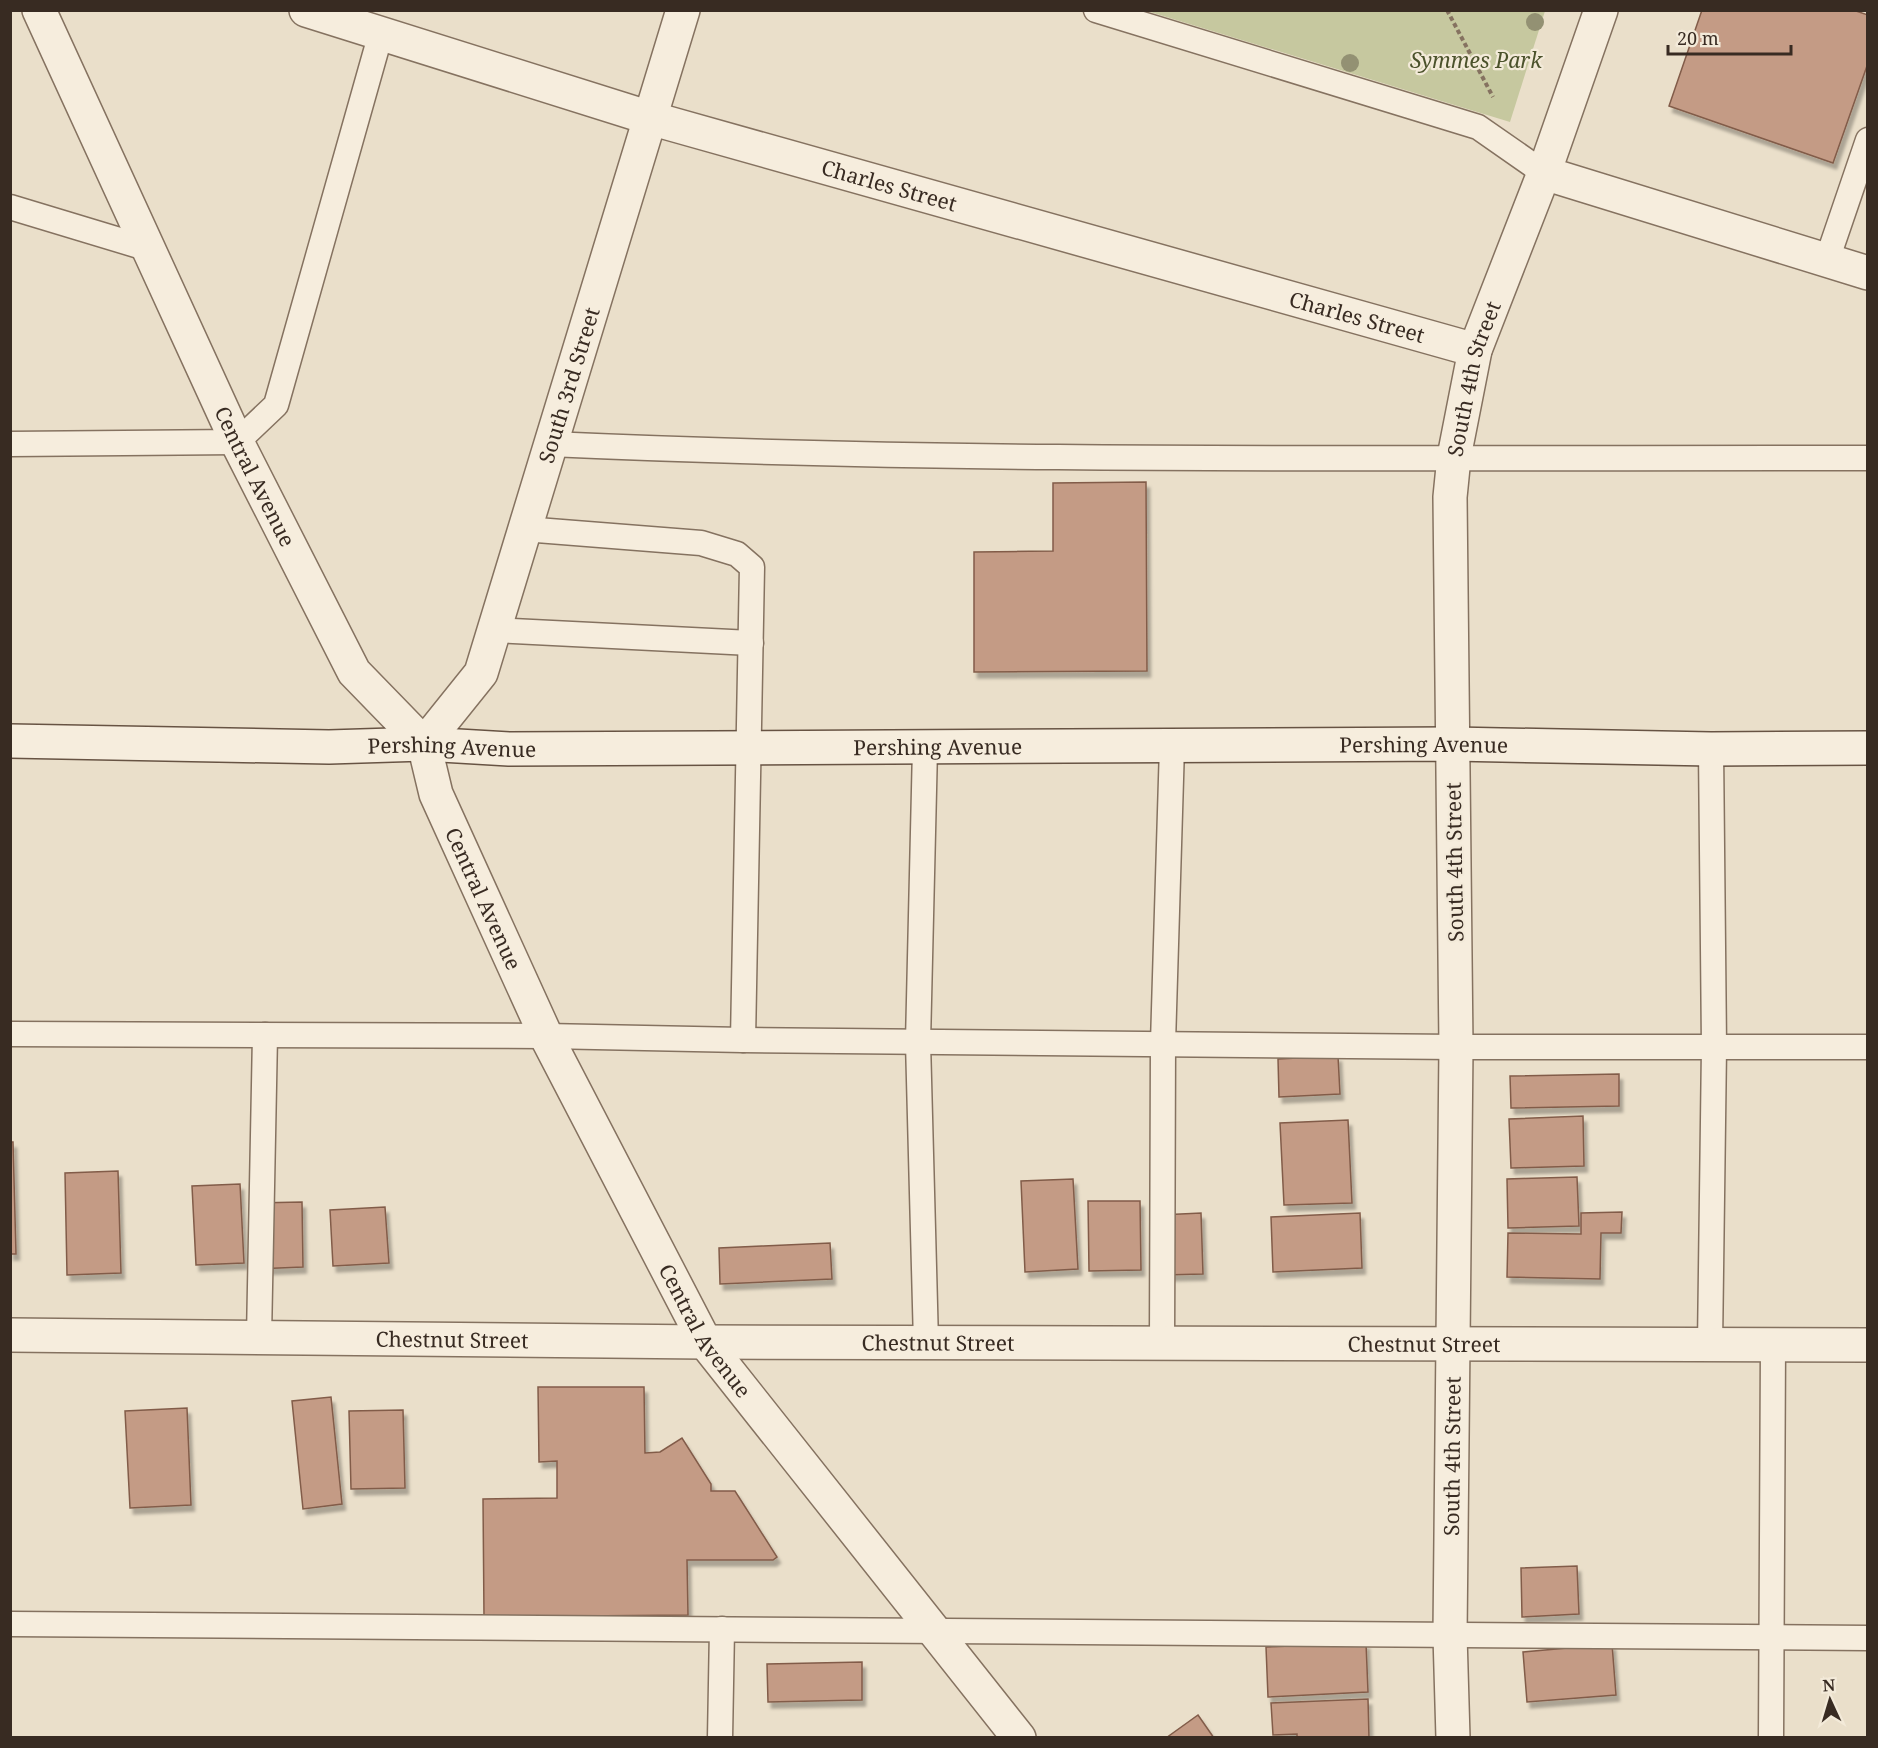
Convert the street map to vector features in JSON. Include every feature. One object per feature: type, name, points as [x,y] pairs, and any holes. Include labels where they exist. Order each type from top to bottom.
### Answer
[{"type":"street","name":"Central Avenue","points":[[39,10],[237,442],[354,672],[424,744],[436,794],[546,1036],[705,1342],[1019,1737]]},
{"type":"street","name":"Charles Street","points":[[306,10],[650,118],[1475,350]]},
{"type":"street","name":"South 3rd Street","points":[[424,744],[481,673],[683,10]]},
{"type":"street","name":"South 4th Street","points":[[1453,1737],[1450,1635],[1456,1047],[1450,496],[1475,350],[1544,173],[1601,10]]},
{"type":"street","points":[[1544,173],[1868,273]]},
{"type":"street","name":"Pershing Avenue","points":[[10,741],[329,747],[424,744],[509,749],[1453,744],[1711,749],[1868,748]]},
{"type":"street","name":"Chestnut Street","points":[[10,1335],[705,1342],[1868,1346]]},
{"type":"lane","points":[[1096,10],[1478,126],[1544,173]]},
{"type":"lane","points":[[10,444],[237,442],[276,405],[381,33]]},
{"type":"lane","points":[[1827,260],[1868,140]]},
{"type":"lane","points":[[10,207],[149,249]]},
{"type":"lane","points":[[550,444],[735,453],[1163,458],[1868,458]]},
{"type":"lane","points":[[524,529],[700,543],[737,554],[752,567],[743,1040]]},
{"type":"lane","points":[[494,630],[751,643]]},
{"type":"lane","points":[[1162,1344],[1163,1043],[1172,746]]},
{"type":"lane","points":[[925,748],[918,1041],[926,1343]]},
{"type":"lane","points":[[1710,1345],[1714,1047],[1711,749]]},
{"type":"lane","points":[[10,1034],[546,1036],[1456,1047],[1868,1047]]},
{"type":"lane","points":[[259,1337],[265,1035]]},
{"type":"lane","points":[[1772,1737],[1773,1345]]},
{"type":"lane","points":[[10,1624],[1868,1638]]},
{"type":"lane","points":[[720,1737],[722,1629]]},
{"type":"path","points":[[1448,10],[1494,99]]},
{"type":"green space","name":"Symmes Park","points":[[1147,11],[1545,11],[1510,122]]},
{"type":"building","points":[[1702,10],[1853,10],[1868,15],[1868,63],[1833,163],[1669,106]]},
{"type":"building","points":[[1146,482],[1147,671],[974,672],[974,552],[1053,551],[1053,483]]},
{"type":"building","points":[[1338,1056],[1340,1094],[1279,1097],[1278,1059]]},
{"type":"building","points":[[1619,1074],[1619,1106],[1511,1108],[1510,1076]]},
{"type":"building","points":[[1583,1116],[1584,1166],[1511,1168],[1509,1119]]},
{"type":"building","points":[[1348,1120],[1352,1203],[1284,1205],[1280,1123]]},
{"type":"building","points":[[10,1142],[13,1142],[16,1254],[10,1254]]},
{"type":"building","points":[[118,1171],[121,1273],[67,1275],[65,1173]]},
{"type":"building","points":[[1577,1177],[1579,1226],[1508,1228],[1507,1179]]},
{"type":"building","points":[[1073,1179],[1078,1269],[1025,1272],[1021,1181]]},
{"type":"building","points":[[240,1184],[244,1263],[196,1265],[192,1186]]},
{"type":"building","points":[[1088,1201],[1140,1201],[1141,1270],[1089,1271]]},
{"type":"building","points":[[302,1202],[303,1267],[255,1269],[254,1203]]},
{"type":"building","points":[[385,1207],[389,1263],[333,1266],[330,1210]]},
{"type":"building","points":[[1622,1212],[1621,1233],[1601,1233],[1600,1279],[1507,1277],[1508,1233],[1581,1234],[1581,1213]]},
{"type":"building","points":[[1201,1213],[1203,1274],[1163,1275],[1160,1215]]},
{"type":"building","points":[[1360,1213],[1362,1268],[1273,1272],[1271,1217]]},
{"type":"building","points":[[830,1243],[832,1279],[720,1284],[719,1248]]},
{"type":"building","points":[[538,1387],[644,1387],[645,1453],[660,1452],[682,1438],[711,1484],[711,1491],[735,1491],[777,1557],[773,1560],[687,1560],[688,1615],[484,1617],[483,1499],[557,1498],[557,1461],[539,1462]]},
{"type":"building","points":[[331,1397],[342,1504],[303,1509],[292,1401]]},
{"type":"building","points":[[187,1408],[191,1505],[130,1508],[125,1411]]},
{"type":"building","points":[[403,1410],[405,1488],[351,1489],[349,1411]]},
{"type":"building","points":[[1577,1566],[1579,1614],[1522,1617],[1521,1568]]},
{"type":"building","points":[[1366,1643],[1368,1692],[1268,1697],[1266,1647]]},
{"type":"building","points":[[1612,1644],[1616,1695],[1527,1702],[1523,1652]]},
{"type":"building","points":[[862,1662],[862,1700],[768,1702],[767,1664]]},
{"type":"building","points":[[1368,1699],[1369,1738],[1297,1738],[1297,1734],[1273,1735],[1271,1703]]},
{"type":"building","points":[[1198,1715],[1214,1738],[1166,1738]]}]
